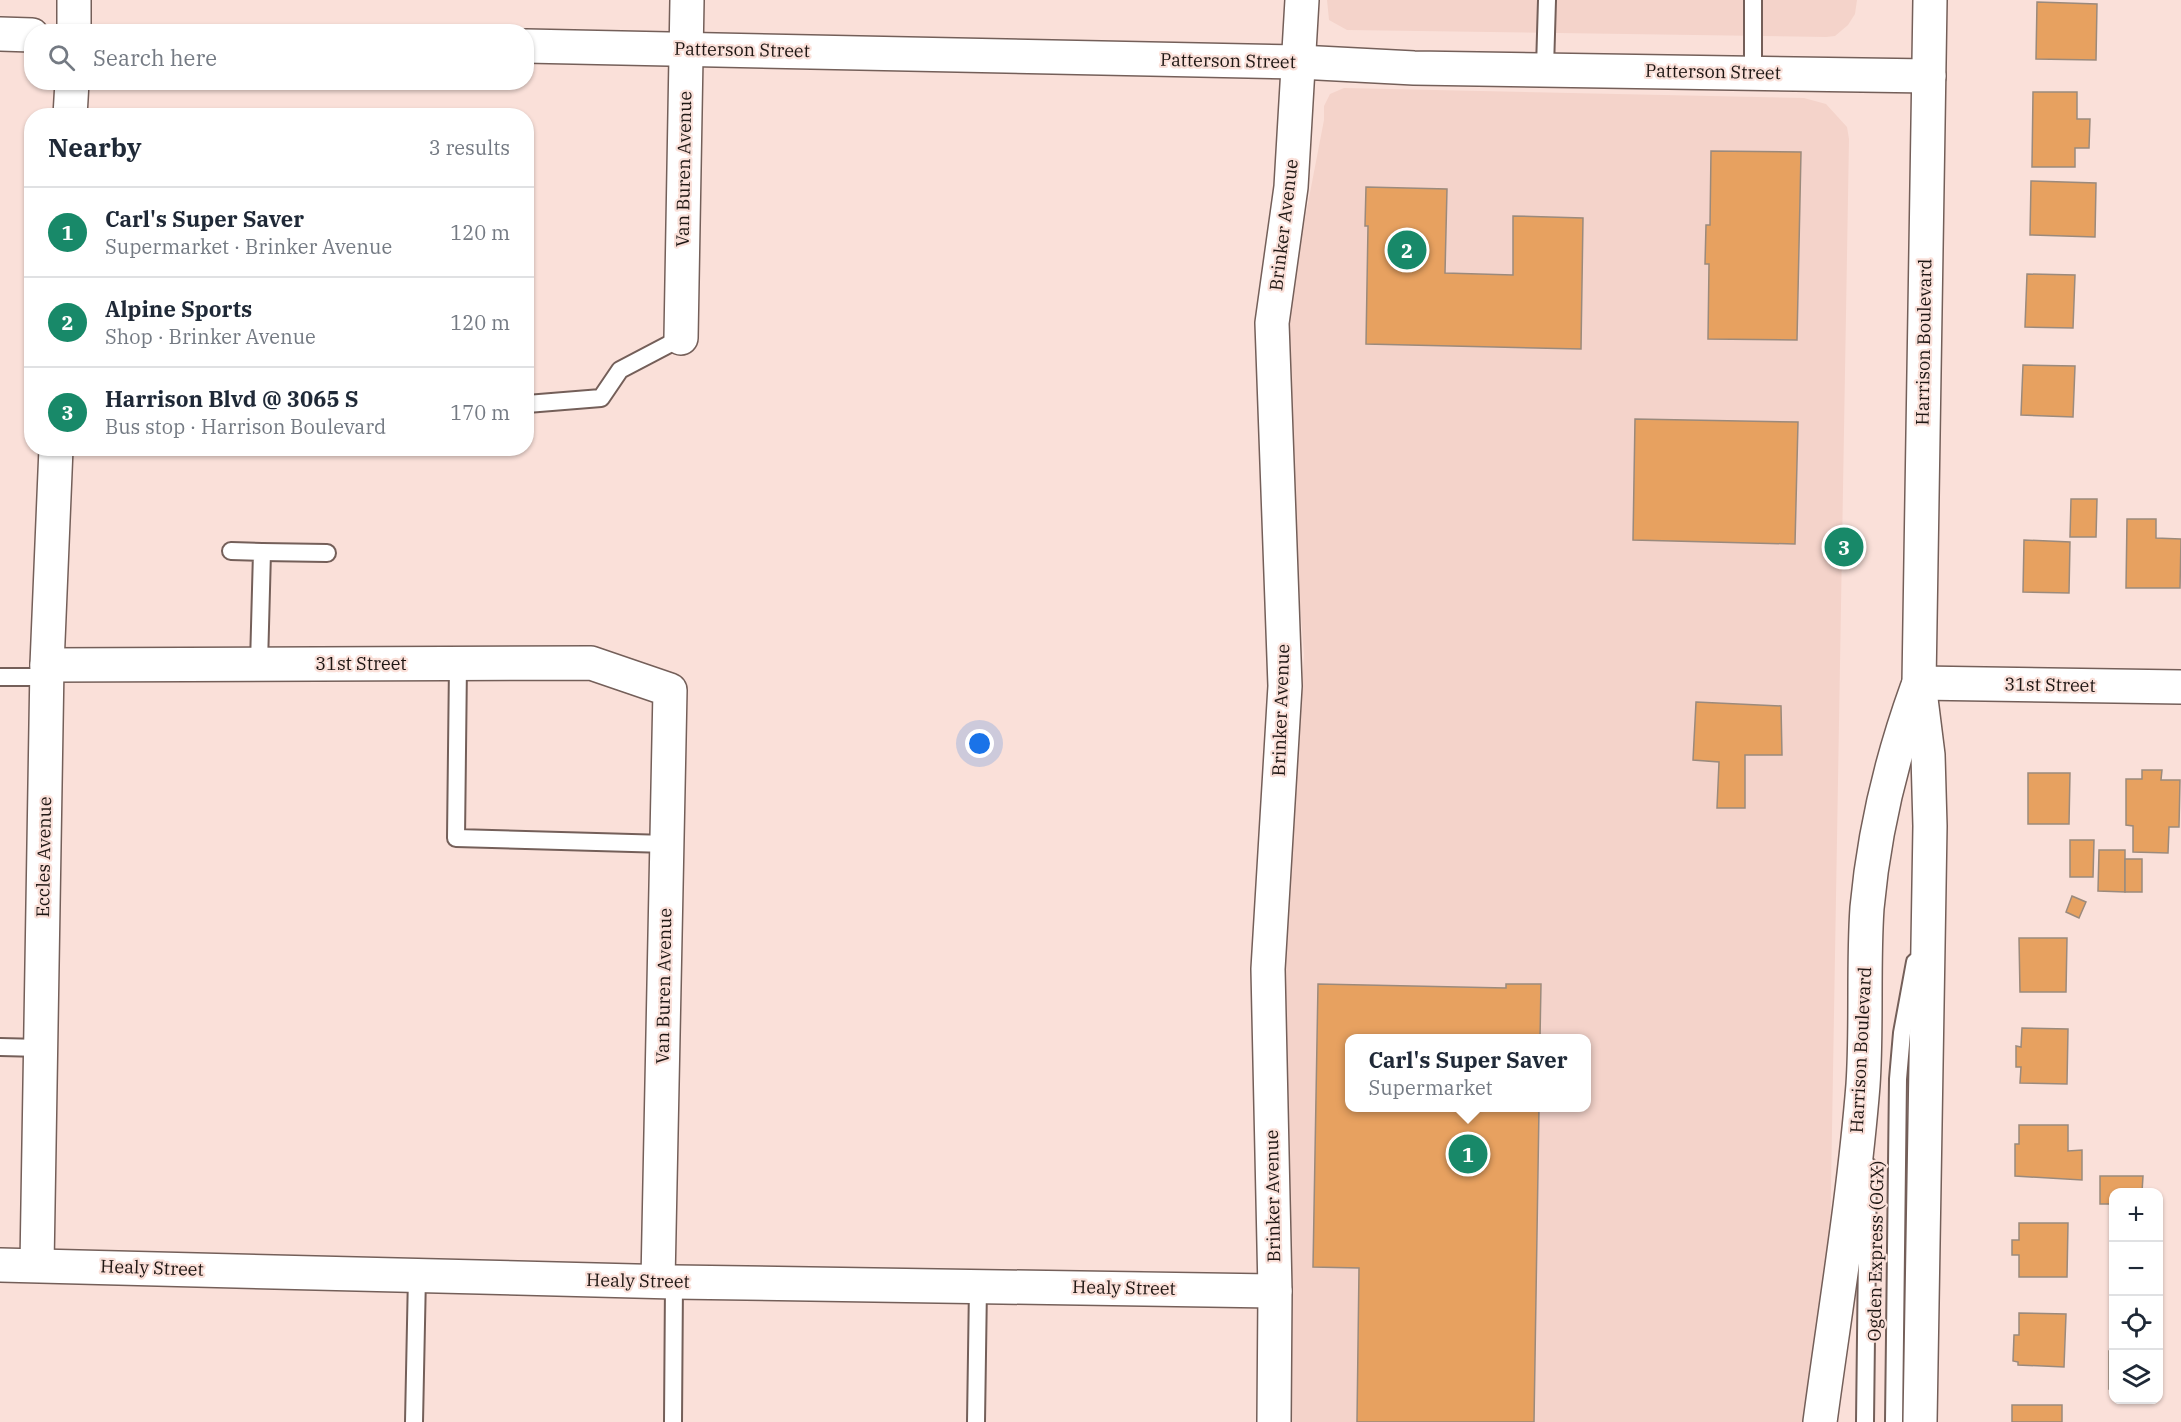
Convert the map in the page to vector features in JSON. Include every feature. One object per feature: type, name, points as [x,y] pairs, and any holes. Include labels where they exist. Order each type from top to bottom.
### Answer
[{"type":"street","points":[[74,0],[74,24]]},
{"type":"street","name":"Van Buren Avenue","points":[[681,338],[687,0]]},
{"type":"street","name":"Brinker Avenue","points":[[1274,1422],[1275,1291],[1268,969],[1285,686],[1272,323],[1291,187],[1302,0]]},
{"type":"street","name":"Harrison Boulevard","points":[[1920,1422],[1929,786],[1919,683],[1930,0]]},
{"type":"street","points":[[0,34],[24,35]]},
{"type":"street","name":"Patterson Street","points":[[534,46],[1299,62],[1414,68],[1545,68],[1929,76]]},
{"type":"street","points":[[70,108],[72,90]]},
{"type":"street","name":"Eccles Avenue","points":[[37,1265],[47,671],[56,456]]},
{"type":"street","name":"31st Street","points":[[47,671],[259,664],[591,663],[670,690]]},
{"type":"street","name":"Harrison Boulevard","points":[[1820,1422],[1863,1084],[1867,910],[1873,853],[1883,797],[1899,739],[1919,683]]},
{"type":"street","name":"31st Street","points":[[1919,683],[2181,687]]},
{"type":"street","name":"Van Buren Avenue","points":[[666,1282],[667,844],[670,690]]},
{"type":"street","name":"Healy Street","points":[[0,1265],[666,1282],[1275,1291]]},
{"type":"lane","points":[[1545,68],[1547,0]]},
{"type":"lane","points":[[1753,0],[1753,73]]},
{"type":"lane","points":[[534,403],[601,398],[620,370],[681,338]]},
{"type":"lane","points":[[231,551],[327,553]]},
{"type":"lane","points":[[259,664],[262,552]]},
{"type":"lane","points":[[458,664],[456,838],[667,844]]},
{"type":"lane","points":[[0,677],[47,671]]},
{"type":"lane","name":"Ogden Express (OGX)","points":[[1894,1422],[1898,1079],[1902,1034],[1923,917],[1929,867]]},
{"type":"lane","points":[[0,1047],[41,1048]]},
{"type":"lane","name":"Ogden Express (OGX)","points":[[1863,1084],[1869,1195],[1865,1422]]},
{"type":"lane","points":[[414,1422],[417,1275]]},
{"type":"lane","points":[[666,1282],[673,1422]]},
{"type":"lane","points":[[976,1422],[978,1286]]},
{"type":"shaded area","points":[[1327,0],[1857,0],[1855,14],[1848,25],[1835,36],[1826,37],[1347,30],[1329,20]]},
{"type":"shaded area","points":[[1344,88],[1804,98],[1826,104],[1847,127],[1849,139],[1827,1422],[1289,1422],[1284,987],[1304,655],[1292,502],[1287,312],[1324,120],[1324,106],[1330,94]]},
{"type":"building","points":[[2037,2],[2097,4],[2096,60],[2036,59]]},
{"type":"building","points":[[2033,92],[2077,92],[2077,119],[2090,119],[2089,148],[2075,148],[2075,167],[2032,167]]},
{"type":"building","points":[[1711,151],[1801,152],[1797,340],[1708,339],[1709,264],[1705,264],[1706,225],[1710,225]]},
{"type":"building","points":[[2031,181],[2096,183],[2095,237],[2030,235]]},
{"type":"building","points":[[1366,187],[1447,189],[1445,273],[1513,275],[1513,216],[1583,218],[1581,349],[1366,344],[1368,226],[1365,226]]},
{"type":"building","points":[[2027,274],[2075,275],[2073,328],[2025,327]]},
{"type":"building","points":[[2023,365],[2075,366],[2073,417],[2021,415]]},
{"type":"building","points":[[1635,419],[1798,422],[1795,544],[1633,540]]},
{"type":"building","points":[[2071,499],[2097,499],[2096,537],[2070,537]]},
{"type":"building","points":[[2127,519],[2156,519],[2156,538],[2181,539],[2180,588],[2126,588]]},
{"type":"building","points":[[2024,540],[2070,542],[2069,593],[2023,592]]},
{"type":"building","points":[[1696,702],[1781,706],[1782,755],[1745,755],[1745,808],[1717,808],[1719,762],[1693,760]]},
{"type":"building","points":[[2142,770],[2162,770],[2161,780],[2180,780],[2179,827],[2169,827],[2168,853],[2133,852],[2133,826],[2126,825],[2126,779],[2142,779]]},
{"type":"building","points":[[2028,773],[2070,773],[2069,824],[2028,824]]},
{"type":"building","points":[[2070,840],[2094,840],[2093,877],[2070,877]]},
{"type":"building","points":[[2099,850],[2125,850],[2125,892],[2098,891]]},
{"type":"building","points":[[2125,859],[2142,859],[2142,892],[2125,892]]},
{"type":"building","points":[[2072,896],[2086,902],[2079,918],[2066,912]]},
{"type":"building","points":[[2019,938],[2067,938],[2066,992],[2020,992]]},
{"type":"building","points":[[1318,984],[1506,988],[1506,984],[1541,984],[1540,1034],[1345,1034],[1345,1112],[1539,1112],[1534,1422],[1357,1422],[1359,1268],[1313,1267]]},
{"type":"building","points":[[2022,1028],[2068,1029],[2067,1084],[2020,1083],[2021,1067],[2016,1067],[2016,1046],[2021,1047]]},
{"type":"building","points":[[2019,1125],[2068,1125],[2068,1151],[2082,1150],[2082,1180],[2015,1176],[2015,1144],[2019,1144]]},
{"type":"building","points":[[2100,1176],[2143,1176],[2142,1188],[2109,1188],[2109,1204],[2100,1204]]},
{"type":"building","points":[[2019,1223],[2068,1223],[2067,1277],[2019,1277],[2019,1255],[2012,1255],[2012,1240],[2019,1240]]},
{"type":"building","points":[[2019,1313],[2066,1314],[2064,1367],[2018,1365],[2018,1362],[2013,1361],[2014,1335],[2019,1335]]},
{"type":"building","points":[[2012,1405],[2062,1405],[2062,1422],[2012,1422]]},
{"type":"place","name":"Alpine Sports","points":[[1407,250]]},
{"type":"place","name":"Harrison Blvd @ 3065 S","points":[[1844,547]]},
{"type":"place","name":"Carl's Super Saver","points":[[1468,1154]]}]
